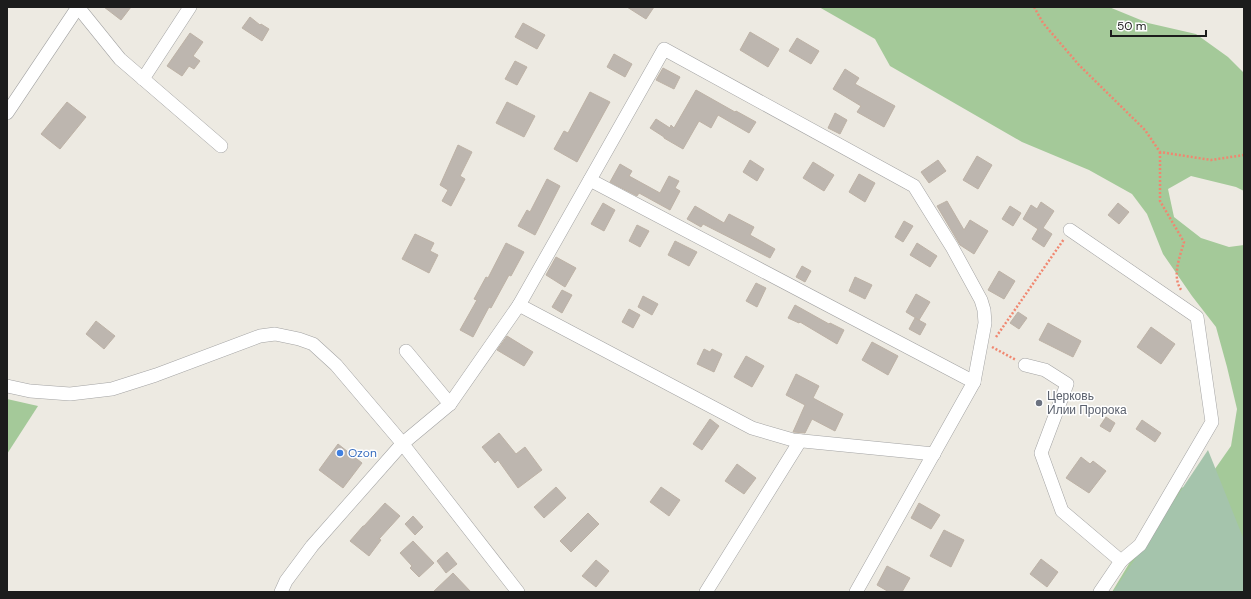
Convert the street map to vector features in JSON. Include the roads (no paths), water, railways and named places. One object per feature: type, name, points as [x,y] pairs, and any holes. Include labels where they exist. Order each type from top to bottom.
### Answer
[{"type":"street","points":[[7,113],[78,7],[120,60],[221,146]]},
{"type":"street","points":[[143,79],[190,7]]},
{"type":"street","points":[[281,592],[286,581],[312,546],[402,444],[450,404],[519,305],[664,49],[914,186],[952,247],[982,300],[985,323],[974,382],[856,592]]},
{"type":"street","points":[[590,180],[974,382]]},
{"type":"street","points":[[1070,230],[1197,317],[1212,422],[1140,545],[1122,561],[1100,592]]},
{"type":"street","points":[[519,305],[752,428],[793,440],[934,454]]},
{"type":"street","points":[[7,386],[30,391],[70,394],[112,390],[260,336],[275,334],[299,339],[313,344],[336,365],[402,444],[518,592]]},
{"type":"street","points":[[406,351],[450,404]]},
{"type":"street","points":[[1025,365],[1044,370],[1067,384],[1041,453],[1062,511],[1122,561]]},
{"type":"street","points":[[706,592],[800,441]]},
{"type":"place","name":"Церковь Илии Пророка","points":[[1039,403]]},
{"type":"place","name":"Ozon","points":[[340,453]]}]
